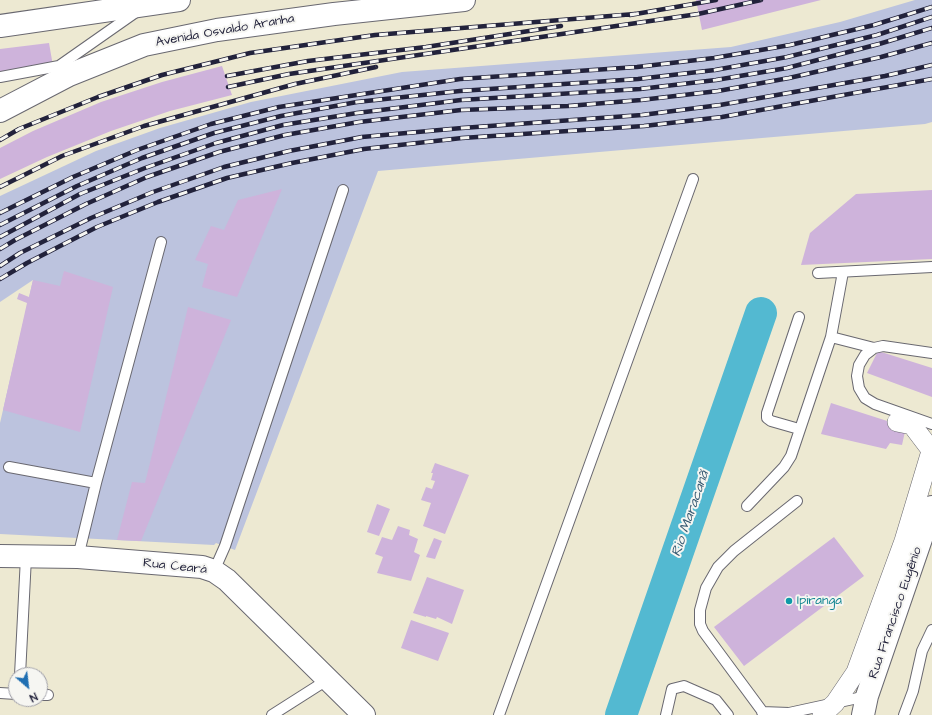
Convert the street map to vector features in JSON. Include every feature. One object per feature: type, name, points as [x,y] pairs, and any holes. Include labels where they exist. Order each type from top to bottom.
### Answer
[{"type":"main road","points":[[0,26],[179,0]]},
{"type":"main road","name":"Avenida Osvaldo Aranha","points":[[0,111],[69,75],[144,45],[217,30],[334,14],[464,0]]},
{"type":"main road","name":"Rua Francisco Eugênio","points":[[837,711],[865,706],[928,537],[932,507]]},
{"type":"main road","name":"Rua Ceará","points":[[0,556],[78,557],[194,566],[214,571],[227,580],[364,715]]},
{"type":"street","points":[[837,711],[860,664],[904,541],[932,449],[912,425],[897,422]]},
{"type":"lane","points":[[0,77],[59,66],[146,5]]},
{"type":"lane","points":[[499,715],[693,178]]},
{"type":"lane","points":[[214,571],[226,546],[343,190]]},
{"type":"lane","points":[[78,557],[161,242]]},
{"type":"lane","points":[[818,273],[932,267]]},
{"type":"lane","points":[[747,506],[784,467],[791,456],[831,337],[843,272]]},
{"type":"lane","points":[[799,317],[767,413],[767,418],[771,421],[799,429]]},
{"type":"lane","points":[[831,337],[874,348]]},
{"type":"lane","points":[[932,353],[892,346],[874,348],[865,355],[859,365],[857,376],[859,388],[866,398],[875,404],[932,424]]},
{"type":"lane","points":[[9,467],[96,484]]},
{"type":"lane","points":[[797,501],[734,551],[718,567],[706,588],[700,610],[700,624],[703,631],[763,713],[837,711]]},
{"type":"lane","points":[[20,667],[26,557]]},
{"type":"lane","points":[[904,715],[913,691],[922,650],[932,630]]},
{"type":"lane","points":[[272,715],[327,680]]},
{"type":"lane","points":[[666,715],[672,689],[684,686],[716,700],[728,715]]},
{"type":"shaded area","points":[[915,0],[932,0],[932,122],[925,124],[378,171],[235,550],[216,543],[214,545],[0,534],[0,423],[33,280],[0,302],[0,196],[96,151],[160,128],[251,102],[402,72],[731,47],[840,22]]},
{"type":"building","points":[[696,0],[821,0],[702,30]]},
{"type":"building","points":[[49,43],[53,66],[0,72],[0,49]]},
{"type":"building","points":[[222,66],[232,95],[170,111],[111,131],[47,157],[0,179],[0,148],[33,131],[101,102],[162,82]]},
{"type":"building","points":[[282,189],[237,297],[202,287],[208,264],[195,260],[211,226],[224,230],[238,200]]},
{"type":"building","points":[[932,190],[932,259],[801,265],[810,233],[856,194]]},
{"type":"building","points":[[64,271],[113,287],[80,432],[3,410],[27,303],[17,299],[19,293],[29,297],[33,280],[60,286]]},
{"type":"building","points":[[188,307],[231,320],[141,541],[117,540],[132,482],[145,483]]},
{"type":"building","points":[[878,351],[932,368],[932,397],[867,373]]},
{"type":"building","points":[[831,403],[906,427],[902,445],[890,443],[886,449],[821,434]]},
{"type":"building","points":[[435,463],[469,475],[445,534],[423,526],[431,503],[421,500],[426,487],[432,489],[435,481],[431,480],[433,473],[431,473]]},
{"type":"building","points":[[377,504],[390,509],[379,536],[367,532]]},
{"type":"building","points":[[398,526],[410,530],[409,535],[418,539],[414,552],[420,555],[411,581],[377,573],[383,557],[375,554],[382,537],[392,540]]},
{"type":"building","name":"Ipiranga","points":[[834,537],[864,576],[744,666],[714,627]]},
{"type":"building","points":[[434,538],[442,541],[435,559],[426,557]]},
{"type":"building","points":[[427,577],[464,590],[452,624],[437,617],[436,619],[413,613]]},
{"type":"building","points":[[411,620],[449,633],[438,661],[401,648]]},
{"type":"waterway","name":"Rio Maracanã","points":[[621,715],[761,313]]},
{"type":"railway","points":[[630,15],[716,0]]},
{"type":"railway","points":[[228,87],[289,74],[698,14],[761,0]]},
{"type":"railway","points":[[0,213],[73,177],[137,150],[211,124],[279,107],[460,79],[637,67],[714,58],[790,45],[874,25],[932,7]]},
{"type":"railway","points":[[0,140],[19,129],[98,97],[162,75],[250,53],[375,35],[635,14]]},
{"type":"railway","points":[[0,225],[77,186],[142,158],[214,133],[281,116],[357,102],[460,91],[638,79],[715,70],[787,57],[877,35],[932,17]]},
{"type":"railway","points":[[227,76],[308,61],[426,47],[561,26]]},
{"type":"railway","points":[[0,237],[80,194],[145,168],[216,143],[283,125],[357,113],[461,100],[640,89],[716,80],[787,68],[879,44],[932,28]]},
{"type":"railway","points":[[0,249],[86,204],[147,177],[219,152],[285,135],[359,122],[461,110],[568,106],[641,100],[718,91],[789,78],[881,57],[932,43]]},
{"type":"railway","points":[[0,266],[20,253],[91,218],[153,192],[224,167],[289,151],[362,137],[642,115],[720,105],[885,76],[932,65]]},
{"type":"railway","points":[[0,187],[62,156],[144,126],[295,84],[376,67]]},
{"type":"railway","points":[[0,279],[27,263],[97,227],[158,202],[227,178],[292,163],[364,149],[462,138],[644,126],[722,117],[932,79]]},
{"type":"place","name":"Ipiranga","points":[[789,601]]}]
